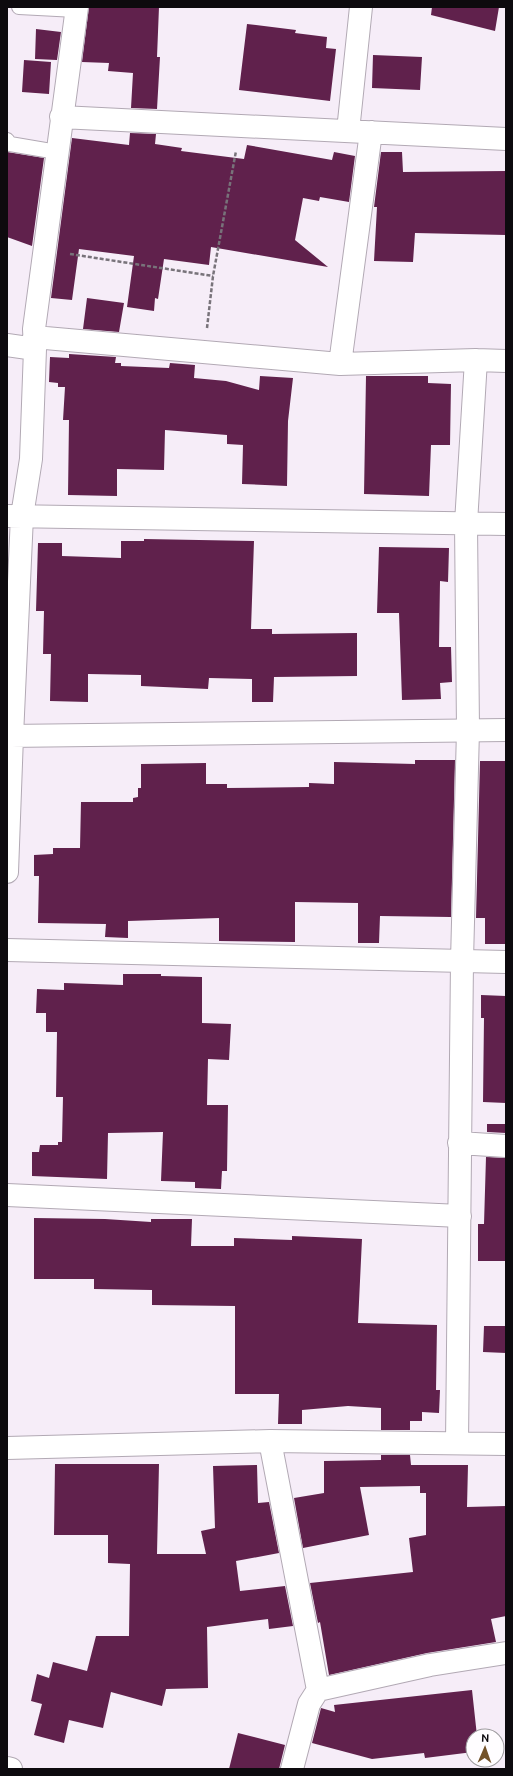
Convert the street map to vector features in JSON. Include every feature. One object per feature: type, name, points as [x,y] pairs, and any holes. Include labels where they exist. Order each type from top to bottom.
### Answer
[{"type":"street","points":[[348,131],[362,7]]},
{"type":"street","points":[[7,872],[14,516],[31,459],[35,343],[34,329],[61,117],[77,9]]},
{"type":"street","points":[[61,117],[506,139]]},
{"type":"street","points":[[340,364],[371,132]]},
{"type":"street","points":[[7,345],[35,343],[204,352],[340,364],[476,360],[506,361]]},
{"type":"street","points":[[457,1443],[462,961],[468,730],[466,524],[476,360]]},
{"type":"street","points":[[14,516],[506,524]]},
{"type":"street","points":[[9,736],[506,730]]},
{"type":"street","points":[[7,950],[506,962]]},
{"type":"street","points":[[460,1143],[506,1146]]},
{"type":"street","points":[[7,1195],[460,1216]]},
{"type":"street","points":[[270,1441],[318,1690],[309,1704],[292,1769]]},
{"type":"street","points":[[7,1448],[270,1441],[506,1444]]},
{"type":"street","points":[[318,1690],[430,1665],[506,1653]]},
{"type":"street","points":[[7,1768],[11,1769]]},
{"type":"lane","points":[[19,7],[77,9]]},
{"type":"lane","points":[[7,140],[10,144],[57,152]]},
{"type":"path","points":[[204,352],[214,276],[240,126]]},
{"type":"path","points":[[44,250],[214,276]]},
{"type":"building","points":[[89,7],[159,7],[157,57],[160,57],[157,109],[131,108],[133,73],[108,71],[109,63],[82,62]]},
{"type":"building","points":[[432,7],[499,7],[495,31],[431,15]]},
{"type":"building","points":[[247,24],[296,30],[295,33],[327,37],[326,48],[336,49],[330,101],[239,90]]},
{"type":"building","points":[[36,29],[61,32],[57,60],[35,59]]},
{"type":"building","points":[[373,55],[422,57],[420,90],[372,88]]},
{"type":"building","points":[[24,60],[51,62],[49,94],[22,92]]},
{"type":"building","points":[[130,133],[156,134],[155,144],[182,148],[181,151],[244,159],[247,145],[332,160],[334,152],[355,156],[349,202],[320,197],[319,201],[303,198],[295,240],[328,267],[211,247],[209,265],[164,259],[158,299],[155,298],[154,311],[127,307],[134,256],[79,249],[72,300],[51,298],[72,138],[129,145]]},
{"type":"building","points":[[7,152],[44,158],[32,246],[7,237]]},
{"type":"building","points":[[381,152],[402,152],[403,172],[506,171],[506,235],[415,233],[413,262],[374,261],[377,207],[374,207]]},
{"type":"building","points":[[87,298],[124,303],[119,332],[83,329]]},
{"type":"building","points":[[69,354],[116,357],[115,363],[121,363],[121,366],[169,368],[170,363],[195,365],[194,378],[226,381],[259,390],[260,376],[293,378],[288,421],[287,486],[242,484],[243,445],[227,444],[227,435],[165,430],[164,470],[117,469],[117,496],[68,495],[69,420],[63,420],[65,387],[58,387],[58,383],[49,382],[50,357],[69,358]]},
{"type":"building","points":[[366,376],[428,376],[428,383],[451,384],[450,445],[431,445],[429,496],[364,494]]},
{"type":"building","points":[[144,539],[254,541],[251,629],[272,629],[272,634],[357,633],[357,676],[274,677],[273,702],[252,702],[252,679],[209,678],[208,689],[141,686],[141,675],[88,674],[88,702],[50,701],[51,654],[43,654],[44,611],[36,611],[38,543],[62,543],[62,556],[121,558],[121,541],[144,541]]},
{"type":"building","points":[[379,547],[449,548],[448,582],[440,581],[439,647],[451,647],[452,682],[440,683],[441,699],[402,700],[399,613],[377,613]]},
{"type":"building","points":[[415,760],[455,760],[451,917],[380,916],[379,943],[358,943],[358,903],[295,902],[295,942],[219,941],[219,918],[128,921],[128,938],[105,937],[106,924],[38,923],[39,876],[34,876],[34,855],[53,854],[53,848],[80,848],[81,802],[133,802],[133,798],[138,797],[138,788],[141,788],[141,764],[206,763],[206,784],[227,784],[227,788],[309,787],[309,783],[334,784],[334,762],[415,764]]},
{"type":"building","points":[[480,761],[506,761],[506,944],[485,944],[485,918],[476,918]]},
{"type":"building","points":[[123,974],[161,974],[161,976],[202,977],[202,1023],[231,1024],[229,1060],[208,1059],[207,1105],[228,1105],[227,1171],[222,1171],[221,1189],[195,1188],[195,1182],[161,1181],[163,1132],[108,1133],[107,1179],[32,1176],[32,1152],[39,1152],[40,1145],[58,1145],[58,1142],[62,1142],[63,1097],[56,1097],[57,1032],[46,1032],[46,1013],[36,1013],[37,989],[64,990],[64,983],[123,985]]},
{"type":"building","points":[[481,995],[506,996],[506,1103],[483,1102],[484,1018],[481,1018]]},
{"type":"building","points":[[487,1124],[506,1124],[506,1133],[487,1132]]},
{"type":"building","points":[[486,1157],[506,1158],[506,1261],[478,1261],[478,1224],[484,1224]]},
{"type":"building","points":[[34,1218],[105,1219],[151,1222],[151,1219],[192,1219],[191,1246],[234,1246],[234,1238],[292,1240],[292,1236],[362,1239],[358,1323],[437,1325],[436,1390],[440,1390],[439,1413],[422,1412],[422,1421],[410,1421],[410,1430],[381,1430],[381,1408],[348,1406],[302,1410],[302,1424],[278,1424],[279,1394],[235,1394],[235,1306],[152,1305],[152,1290],[94,1289],[94,1279],[34,1279]]},
{"type":"building","points":[[484,1326],[506,1326],[506,1353],[483,1352]]},
{"type":"building","points":[[381,1455],[410,1455],[411,1465],[468,1465],[467,1507],[506,1506],[506,1616],[491,1619],[496,1642],[427,1653],[329,1675],[320,1622],[318,1623],[310,1583],[413,1572],[409,1538],[426,1535],[426,1493],[420,1493],[420,1486],[360,1487],[369,1535],[303,1548],[294,1498],[324,1493],[324,1461],[381,1460]]},
{"type":"building","points":[[55,1464],[159,1464],[157,1554],[206,1554],[201,1531],[215,1528],[213,1466],[257,1465],[258,1503],[269,1502],[279,1553],[236,1561],[240,1591],[285,1586],[293,1626],[269,1629],[268,1619],[207,1627],[208,1688],[166,1689],[162,1706],[111,1692],[103,1728],[69,1720],[64,1743],[34,1735],[42,1704],[31,1701],[37,1674],[49,1678],[53,1662],[87,1671],[96,1636],[129,1636],[130,1564],[108,1563],[108,1535],[54,1535]]},
{"type":"building","points":[[472,1690],[476,1728],[465,1728],[465,1753],[425,1758],[424,1753],[372,1759],[312,1743],[321,1708],[335,1712],[334,1705]]},
{"type":"building","points":[[238,1733],[285,1745],[279,1769],[229,1769]]}]
